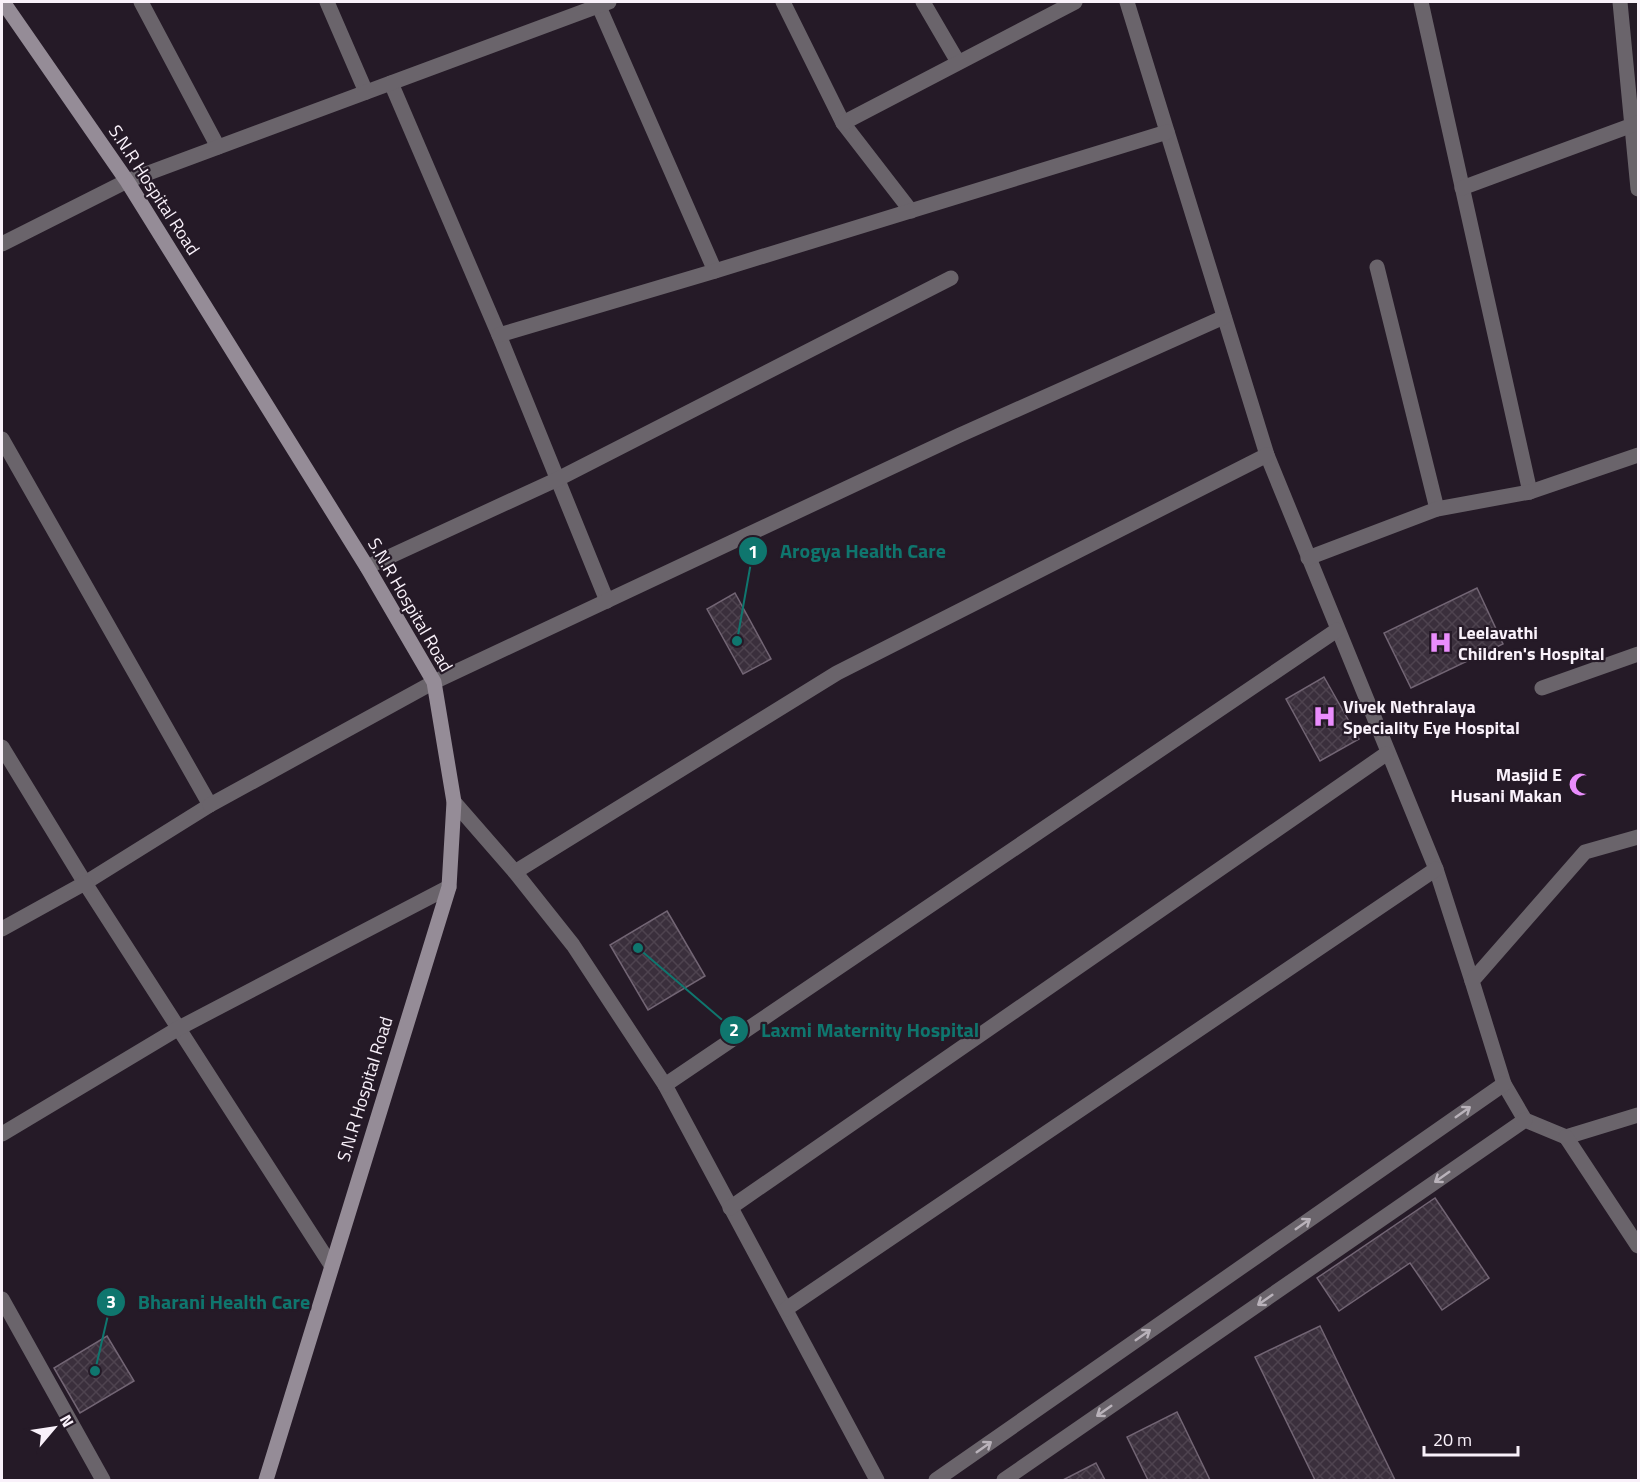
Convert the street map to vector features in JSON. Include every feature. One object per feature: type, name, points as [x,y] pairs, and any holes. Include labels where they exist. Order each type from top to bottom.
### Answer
[{"type":"main road","name":"S.N.R Hospital Road","points":[[3,2],[127,181],[367,567],[434,682],[454,802],[449,887],[330,1265],[266,1480]]},
{"type":"street","points":[[141,2],[218,147]]},
{"type":"street","points":[[327,2],[366,92]]},
{"type":"street","points":[[783,2],[843,123],[911,211]]},
{"type":"street","points":[[923,2],[958,62]]},
{"type":"street","points":[[843,123],[1075,2]]},
{"type":"street","points":[[1127,2],[1267,454],[1386,754],[1436,869],[1504,1084],[1525,1120],[1566,1137],[1638,1246]]},
{"type":"street","points":[[1421,2],[1530,492]]},
{"type":"street","points":[[1620,2],[1635,124],[1638,189]]},
{"type":"street","points":[[2,244],[127,181],[601,3],[716,271]]},
{"type":"street","points":[[391,83],[499,335],[607,601]]},
{"type":"street","points":[[1462,188],[1635,124]]},
{"type":"street","points":[[499,335],[716,271],[1167,132]]},
{"type":"street","points":[[1377,267],[1437,509]]},
{"type":"street","points":[[367,567],[558,479],[951,278]]},
{"type":"street","points":[[2,929],[85,883],[210,806],[434,682],[960,435],[1224,317]]},
{"type":"street","points":[[2,439],[210,806]]},
{"type":"street","points":[[515,872],[837,673],[1267,454]]},
{"type":"street","points":[[1308,558],[1437,509],[1530,492],[1638,455]]},
{"type":"street","points":[[665,1084],[1337,630]]},
{"type":"street","points":[[1542,688],[1638,654]]},
{"type":"street","points":[[2,747],[85,883],[330,1265]]},
{"type":"street","points":[[730,1208],[1386,754]]},
{"type":"street","points":[[454,802],[515,872],[573,945],[665,1084],[877,1480]]},
{"type":"street","points":[[1472,981],[1585,852],[1638,837]]},
{"type":"street","points":[[786,1309],[1436,869]]},
{"type":"street","points":[[2,1134],[179,1028],[449,887]]},
{"type":"street","points":[[936,1480],[1504,1084]]},
{"type":"street","points":[[1566,1137],[1638,1115]]},
{"type":"street","points":[[1004,1480],[1525,1120]]},
{"type":"street","points":[[2,1299],[103,1480]]},
{"type":"building","points":[[1477,588],[1503,644],[1411,688],[1384,633]]},
{"type":"building","points":[[735,593],[771,659],[743,674],[707,609]]},
{"type":"building","points":[[1324,677],[1359,739],[1320,761],[1286,699]]},
{"type":"building","points":[[667,911],[705,976],[648,1010],[610,945]]},
{"type":"building","points":[[1435,1198],[1489,1278],[1442,1310],[1410,1263],[1339,1311],[1317,1278]]},
{"type":"building","points":[[1320,1326],[1395,1480],[1315,1480],[1255,1357]]},
{"type":"building","points":[[107,1336],[134,1381],[80,1413],[54,1368]]},
{"type":"building","points":[[1177,1412],[1210,1480],[1148,1480],[1127,1437]]},
{"type":"building","points":[[1096,1463],[1105,1480],[1063,1480]]},
{"type":"place","name":"Arogya Health Care","points":[[737,641]]},
{"type":"place","name":"Leelavathi Children's Hospital","points":[[1440,643]]},
{"type":"place","name":"Vivek Nethralaya Speciality Eye Hospital","points":[[1325,717]]},
{"type":"place","name":"Masjid E Husani Makan","points":[[1580,785]]},
{"type":"place","name":"Laxmi Maternity Hospital","points":[[638,948]]},
{"type":"place","name":"Bharani Health Care","points":[[95,1371]]}]
